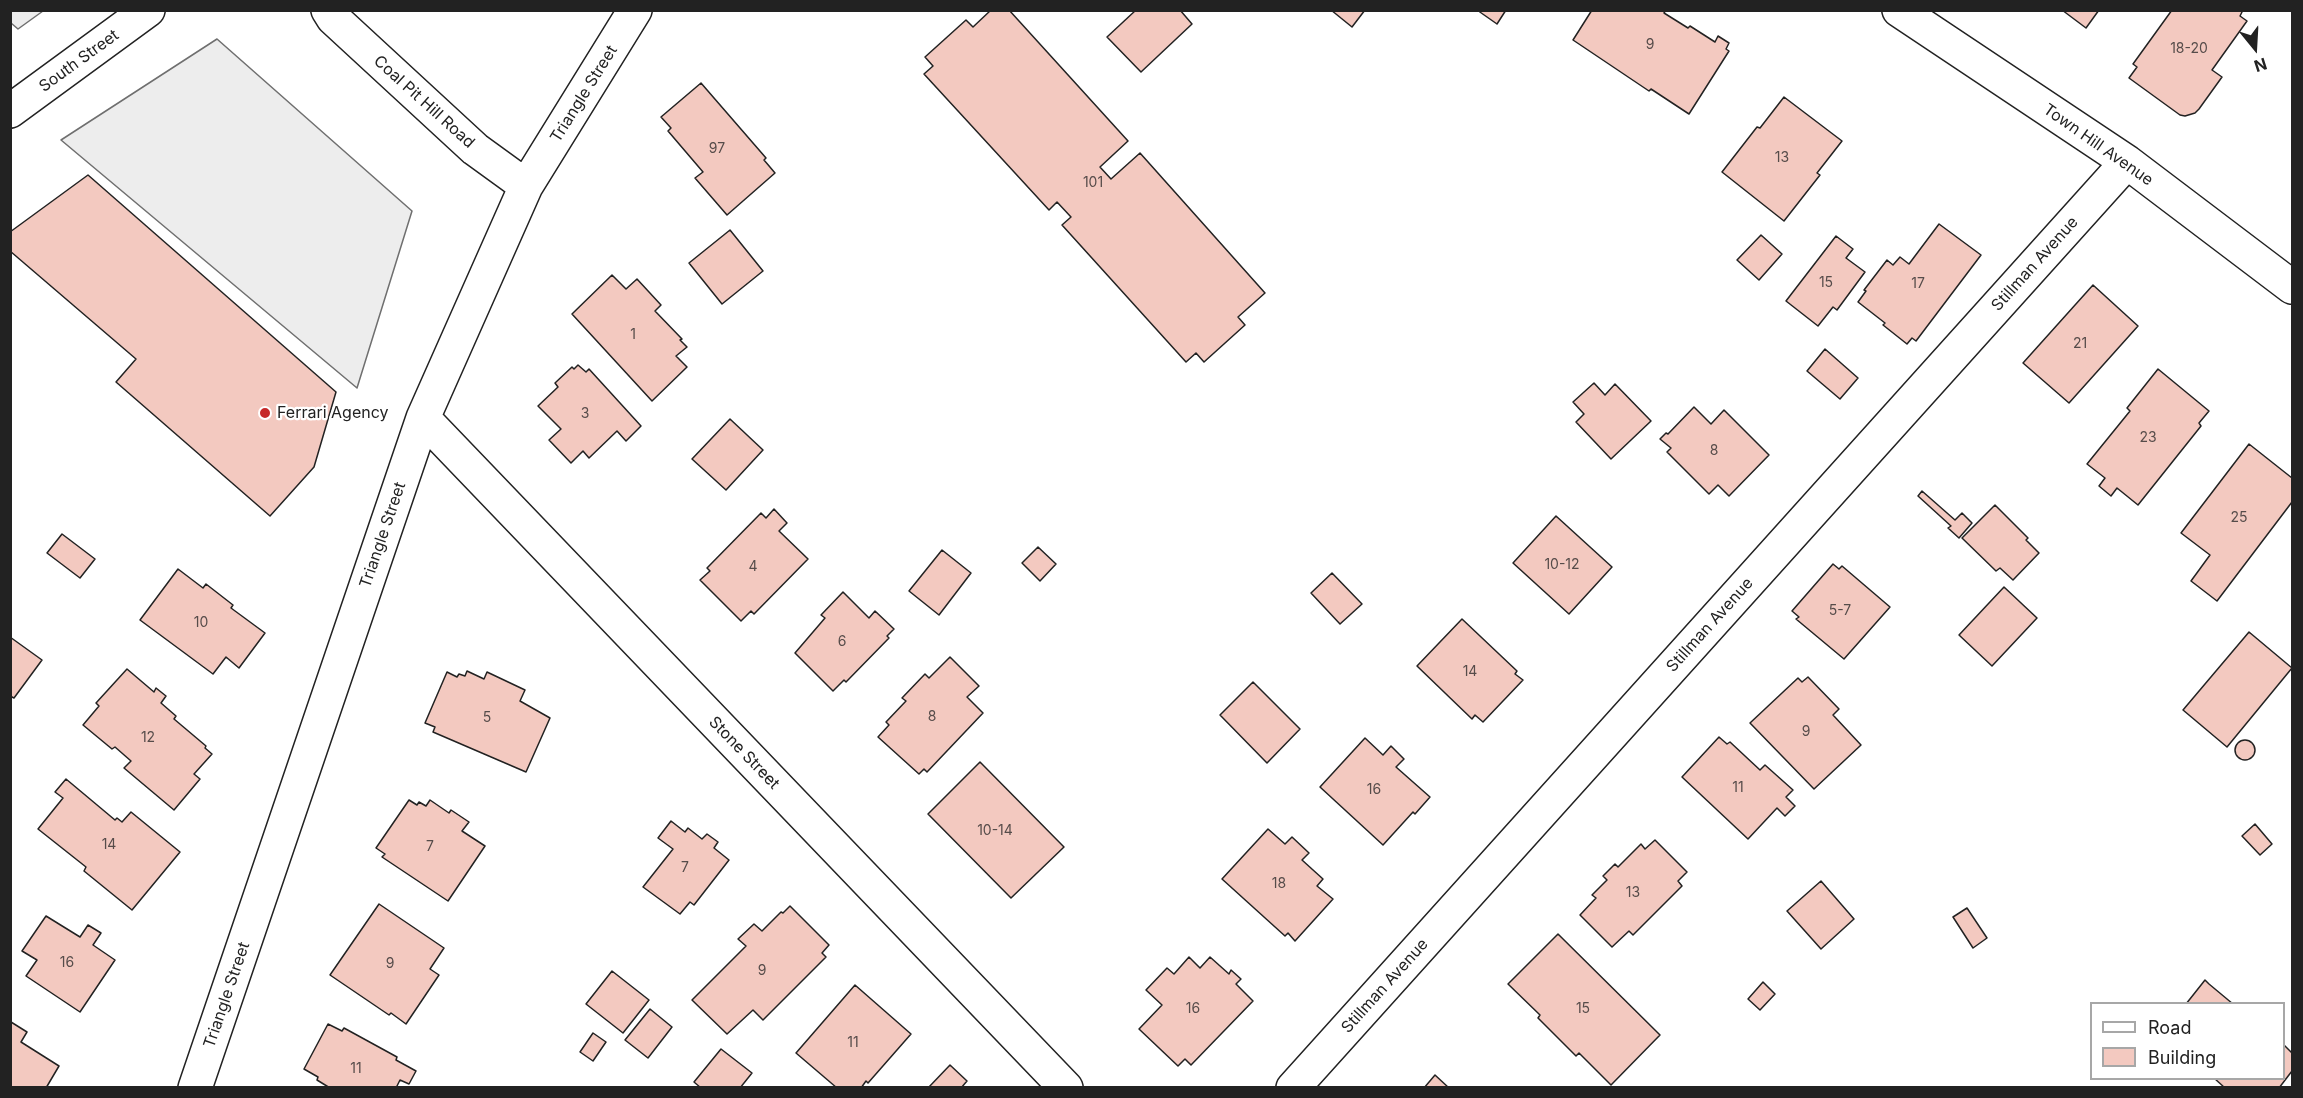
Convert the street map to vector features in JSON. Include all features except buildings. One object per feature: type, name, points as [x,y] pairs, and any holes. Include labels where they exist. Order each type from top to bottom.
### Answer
[{"type":"street","name":"South Street","points":[[10,111],[148,10]]},
{"type":"street","name":"Coal Pit Hill Road","points":[[328,10],[333,18],[475,149],[526,186]]},
{"type":"street","name":"Triangle Street","points":[[195,1088],[423,418],[526,186],[635,10]]},
{"type":"street","name":"Town Hill Avenue","points":[[1899,10],[2127,162],[2292,287]]},
{"type":"street","name":"Stillman Avenue","points":[[1293,1088],[2127,162]]},
{"type":"street","name":"Stone Street","points":[[423,418],[1066,1088]]},
{"type":"shaded area","points":[[10,11],[43,11],[18,29],[11,23]]},
{"type":"shaded area","points":[[217,39],[412,211],[357,388],[61,140]]},
{"type":"place","name":"Ferrari Agency","points":[[265,413]]}]
